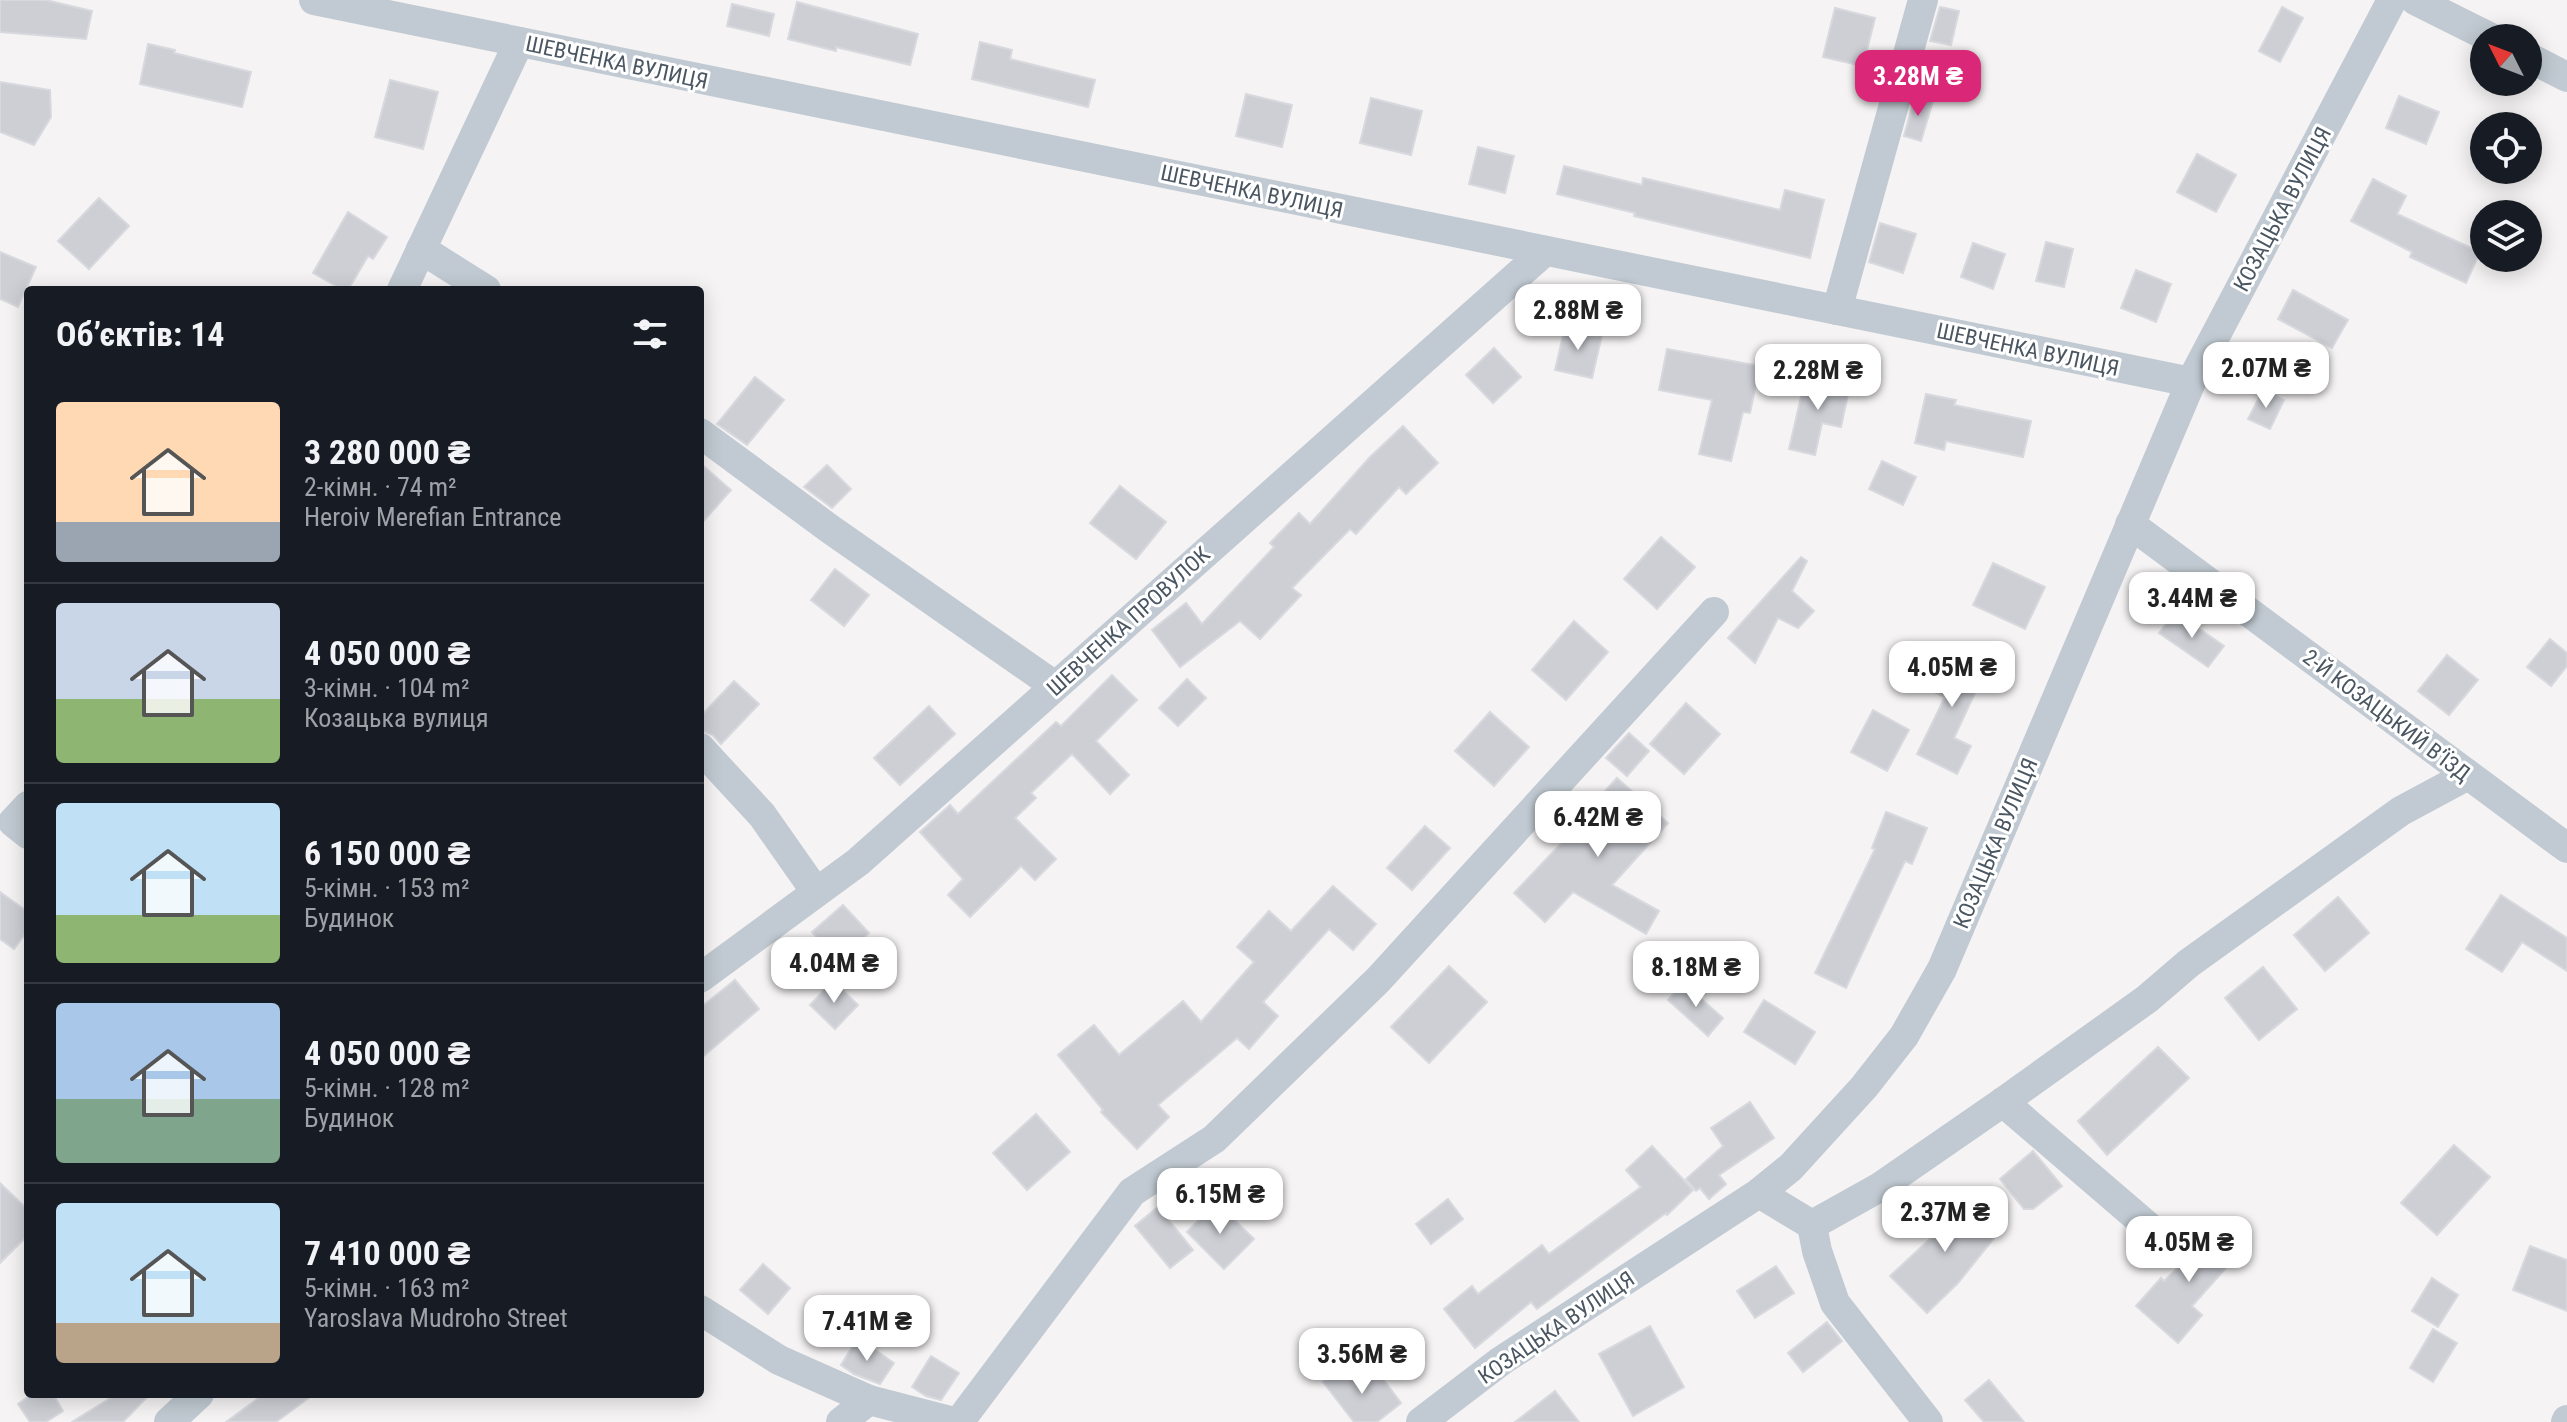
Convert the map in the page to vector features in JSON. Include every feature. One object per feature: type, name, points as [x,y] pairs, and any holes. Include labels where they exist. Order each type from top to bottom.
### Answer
[{"type":"street","name":"ШЕВЧЕНКА ВУЛИЦЯ","points":[[314,0],[423,11],[519,42],[2191,382]]},
{"type":"street","points":[[1837,310],[1923,0]]},
{"type":"street","name":"КОЗАЦЬКА ВУЛИЦЯ","points":[[1421,1422],[1501,1361],[1759,1193],[1791,1167],[1864,1087],[1904,1036],[1942,969],[2191,382],[2392,0]]},
{"type":"street","points":[[2415,0],[2470,28]]},
{"type":"street","points":[[404,286],[519,42]]},
{"type":"street","points":[[2542,64],[2567,77]]},
{"type":"street","points":[[421,249],[480,286]]},
{"type":"street","name":"ШЕВЧЕНКА ПРОВУЛОК","points":[[704,975],[858,862],[1545,251]]},
{"type":"street","points":[[704,436],[830,529],[1055,686]]},
{"type":"street","name":"2-Й КОЗАЦЬКИЙ В’ЇЗД","points":[[2130,524],[2567,848]]},
{"type":"street","points":[[704,1313],[779,1360],[869,1400],[956,1422],[1132,1192],[1214,1139],[1378,980],[1714,612]]},
{"type":"street","points":[[704,752],[762,815],[816,892]]},
{"type":"street","points":[[1812,1225],[1880,1187],[2003,1102],[2147,999],[2189,963],[2401,811],[2468,775]]},
{"type":"street","points":[[24,810],[13,822],[24,831]]},
{"type":"street","points":[[2003,1102],[2173,1248]]},
{"type":"street","points":[[1759,1193],[1812,1225],[1817,1251],[1835,1303],[1928,1422]]},
{"type":"street","points":[[169,1422],[195,1398]]},
{"type":"street","points":[[841,1422],[869,1400]]},
{"type":"building","points":[[0,0],[46,0],[92,11],[86,39],[0,32]]},
{"type":"building","points":[[797,2],[918,34],[910,65],[788,39]]},
{"type":"building","points":[[732,4],[774,14],[769,36],[727,26]]},
{"type":"building","points":[[1940,7],[1959,11],[1951,45],[1930,41]]},
{"type":"building","points":[[2282,7],[2303,18],[2280,62],[2259,51]]},
{"type":"building","points":[[1835,8],[1875,18],[1863,66],[1823,57]]},
{"type":"building","points":[[980,42],[1012,50],[1010,59],[1095,80],[1088,107],[972,79]]},
{"type":"building","points":[[148,44],[251,72],[242,107],[140,84]]},
{"type":"building","points":[[390,80],[438,92],[423,149],[375,137]]},
{"type":"building","points":[[0,82],[50,90],[51,117],[34,145],[0,132]]},
{"type":"building","points":[[1246,94],[1292,105],[1282,147],[1236,136]]},
{"type":"building","points":[[1915,96],[1933,101],[1921,141],[1904,136]]},
{"type":"building","points":[[2399,96],[2439,112],[2426,144],[2386,128]]},
{"type":"building","points":[[1371,98],[1422,111],[1411,155],[1360,143]]},
{"type":"building","points":[[1478,147],[1514,156],[1505,193],[1469,184]]},
{"type":"building","points":[[2197,154],[2236,175],[2216,212],[2177,192]]},
{"type":"building","points":[[1564,166],[1642,185],[1643,178],[1780,210],[1785,190],[1824,200],[1810,258],[1634,216],[1635,213],[1557,194]]},
{"type":"building","points":[[2373,179],[2406,196],[2397,214],[2470,247],[2471,272],[2466,283],[2410,257],[2412,252],[2351,221]]},
{"type":"building","points":[[99,198],[129,226],[89,269],[58,241]]},
{"type":"building","points":[[348,212],[387,237],[373,259],[368,256],[350,286],[336,286],[313,273]]},
{"type":"building","points":[[1880,223],[1916,234],[1903,273],[1869,262]]},
{"type":"building","points":[[2046,242],[2073,249],[2064,287],[2036,281]]},
{"type":"building","points":[[1973,243],[2005,254],[1993,289],[1961,277]]},
{"type":"building","points":[[0,252],[36,267],[27,286],[24,286],[18,307],[0,299]]},
{"type":"building","points":[[2136,270],[2171,284],[2156,322],[2121,308]]},
{"type":"building","points":[[2293,290],[2348,320],[2332,348],[2278,319]]},
{"type":"building","points":[[1565,327],[1602,335],[1592,378],[1555,370]]},
{"type":"building","points":[[1494,348],[1521,377],[1493,403],[1466,375]]},
{"type":"building","points":[[1667,349],[1760,366],[1750,413],[1743,412],[1731,461],[1699,454],[1712,400],[1659,390]]},
{"type":"building","points":[[1806,375],[1850,385],[1841,427],[1822,423],[1815,455],[1789,449]]},
{"type":"building","points":[[755,377],[784,400],[747,445],[717,424]]},
{"type":"building","points":[[2263,390],[2284,400],[2270,429],[2248,419]]},
{"type":"building","points":[[1926,394],[1956,400],[1954,405],[2031,421],[2023,457],[1946,441],[1944,450],[1915,443]]},
{"type":"building","points":[[1403,426],[1438,463],[1406,494],[1399,487],[1356,534],[1350,529],[1292,588],[1301,595],[1260,639],[1240,621],[1180,667],[1152,630],[1186,603],[1202,624],[1274,547],[1270,543],[1299,513],[1310,524],[1370,457]]},
{"type":"building","points":[[1882,461],[1916,477],[1903,505],[1869,489]]},
{"type":"building","points":[[827,465],[851,489],[832,508],[804,487]]},
{"type":"building","points":[[704,466],[731,490],[704,520]]},
{"type":"building","points":[[1120,486],[1166,522],[1136,559],[1090,523]]},
{"type":"building","points":[[1661,537],[1695,567],[1657,609],[1624,579]]},
{"type":"building","points":[[1801,557],[1807,561],[1792,591],[1814,611],[1798,628],[1778,618],[1755,663],[1728,638]]},
{"type":"building","points":[[1993,563],[2045,587],[2025,629],[1973,605]]},
{"type":"building","points":[[835,569],[869,595],[844,626],[811,600]]},
{"type":"building","points":[[2175,612],[2224,646],[2208,667],[2159,633]]},
{"type":"building","points":[[1574,621],[1608,652],[1566,700],[1532,670]]},
{"type":"building","points":[[2550,639],[2567,653],[2567,666],[2551,686],[2527,667]]},
{"type":"building","points":[[1950,647],[1988,665],[1954,738],[1971,746],[1957,774],[1917,754],[1945,697],[1930,690]]},
{"type":"building","points":[[2447,655],[2478,680],[2449,715],[2418,691]]},
{"type":"building","points":[[1112,675],[1137,700],[1096,741],[1129,775],[1110,794],[1072,754],[1031,793],[1036,798],[1015,818],[1056,859],[1035,880],[1021,866],[970,917],[948,895],[963,879],[920,832],[950,805],[958,814],[1056,722],[1061,726]]},
{"type":"building","points":[[1187,679],[1206,698],[1178,726],[1159,708]]},
{"type":"building","points":[[734,681],[759,704],[721,744],[713,735],[704,732],[704,713]]},
{"type":"building","points":[[1686,703],[1720,734],[1684,774],[1650,744]]},
{"type":"building","points":[[929,706],[955,734],[900,785],[874,758]]},
{"type":"building","points":[[1873,710],[1909,730],[1887,771],[1851,752]]},
{"type":"building","points":[[1490,712],[1529,747],[1494,786],[1455,751]]},
{"type":"building","points":[[1629,733],[1649,751],[1627,776],[1606,758]]},
{"type":"building","points":[[1617,778],[1668,823],[1612,885],[1659,911],[1646,934],[1573,892],[1545,922],[1514,893],[1573,831],[1570,829]]},
{"type":"building","points":[[1886,812],[1927,828],[1912,864],[1905,861],[1846,988],[1815,973],[1875,849],[1872,848]]},
{"type":"building","points":[[1425,826],[1450,848],[1412,890],[1387,868]]},
{"type":"building","points":[[1333,886],[1376,924],[1353,950],[1329,929],[1263,1002],[1278,1016],[1249,1049],[1237,1038],[1158,1105],[1169,1117],[1137,1149],[1101,1112],[1103,1110],[1058,1055],[1094,1025],[1119,1055],[1183,1001],[1201,1022],[1254,962],[1237,947],[1269,911],[1291,931]]},
{"type":"building","points":[[0,892],[24,909],[24,935],[14,949],[0,939]]},
{"type":"building","points":[[2501,895],[2567,938],[2567,971],[2522,942],[2502,972],[2466,949]]},
{"type":"building","points":[[2338,897],[2369,933],[2325,971],[2294,935]]},
{"type":"building","points":[[843,905],[869,933],[838,961],[812,932]]},
{"type":"building","points":[[1449,966],[1487,1002],[1429,1063],[1391,1027]]},
{"type":"building","points":[[2263,967],[2297,1009],[2259,1040],[2225,998]]},
{"type":"building","points":[[735,980],[759,1009],[704,1056],[704,1005]]},
{"type":"building","points":[[833,981],[858,1005],[835,1029],[810,1005]]},
{"type":"building","points":[[1683,983],[1723,1018],[1708,1036],[1668,1000]]},
{"type":"building","points":[[1764,1000],[1815,1032],[1795,1064],[1744,1032]]},
{"type":"building","points":[[2158,1047],[2189,1078],[2107,1155],[2078,1121]]},
{"type":"building","points":[[1750,1102],[1774,1138],[1719,1175],[1726,1184],[1709,1199],[1700,1188],[1696,1191],[1686,1179],[1723,1146],[1711,1128]]},
{"type":"building","points":[[1036,1114],[1070,1152],[1027,1190],[993,1153]]},
{"type":"building","points":[[2454,1145],[2490,1177],[2437,1235],[2401,1203]]},
{"type":"building","points":[[1652,1146],[1693,1190],[1667,1215],[1537,1309],[1531,1302],[1475,1348],[1444,1309],[1472,1286],[1478,1294],[1542,1245],[1549,1254],[1641,1187],[1626,1170]]},
{"type":"building","points":[[2033,1151],[2062,1186],[2033,1209],[2024,1209],[2000,1179]]},
{"type":"building","points":[[0,1183],[24,1206],[24,1239],[0,1263]]},
{"type":"building","points":[[1953,1194],[1999,1232],[1958,1283],[1927,1313],[1890,1276],[1932,1237],[1923,1230]]},
{"type":"building","points":[[1448,1199],[1463,1219],[1431,1244],[1416,1224]]},
{"type":"building","points":[[1216,1202],[1254,1239],[1224,1269],[1187,1232]]},
{"type":"building","points":[[1158,1207],[1193,1250],[1170,1268],[1135,1226]]},
{"type":"building","points":[[2215,1224],[2243,1249],[2192,1306],[2202,1315],[2178,1343],[2136,1306],[2161,1278],[2164,1281],[2186,1260]]},
{"type":"building","points":[[2530,1246],[2567,1260],[2567,1311],[2513,1290]]},
{"type":"building","points":[[763,1264],[790,1288],[768,1314],[740,1290]]},
{"type":"building","points":[[1776,1266],[1794,1293],[1755,1318],[1737,1291]]},
{"type":"building","points":[[2432,1278],[2458,1295],[2438,1327],[2412,1311]]},
{"type":"building","points":[[1827,1322],[1842,1341],[1803,1372],[1788,1353]]},
{"type":"building","points":[[1650,1326],[1684,1387],[1633,1416],[1599,1354]]},
{"type":"building","points":[[2433,1329],[2457,1343],[2433,1382],[2410,1368]]},
{"type":"building","points":[[858,1338],[894,1363],[880,1384],[841,1365]]},
{"type":"building","points":[[931,1356],[959,1373],[941,1400],[926,1396],[912,1387]]},
{"type":"building","points":[[1345,1365],[1360,1384],[1377,1371],[1401,1403],[1377,1422],[1354,1422],[1323,1382]]},
{"type":"building","points":[[1989,1380],[2024,1422],[1984,1422],[1965,1400]]},
{"type":"building","points":[[1555,1391],[1579,1422],[1515,1422]]},
{"type":"building","points":[[26,1398],[55,1398],[63,1411],[46,1422],[30,1422],[18,1404]]},
{"type":"building","points":[[111,1398],[146,1398],[123,1422],[72,1422]]},
{"type":"building","points":[[259,1398],[309,1398],[276,1422],[226,1422]]}]
